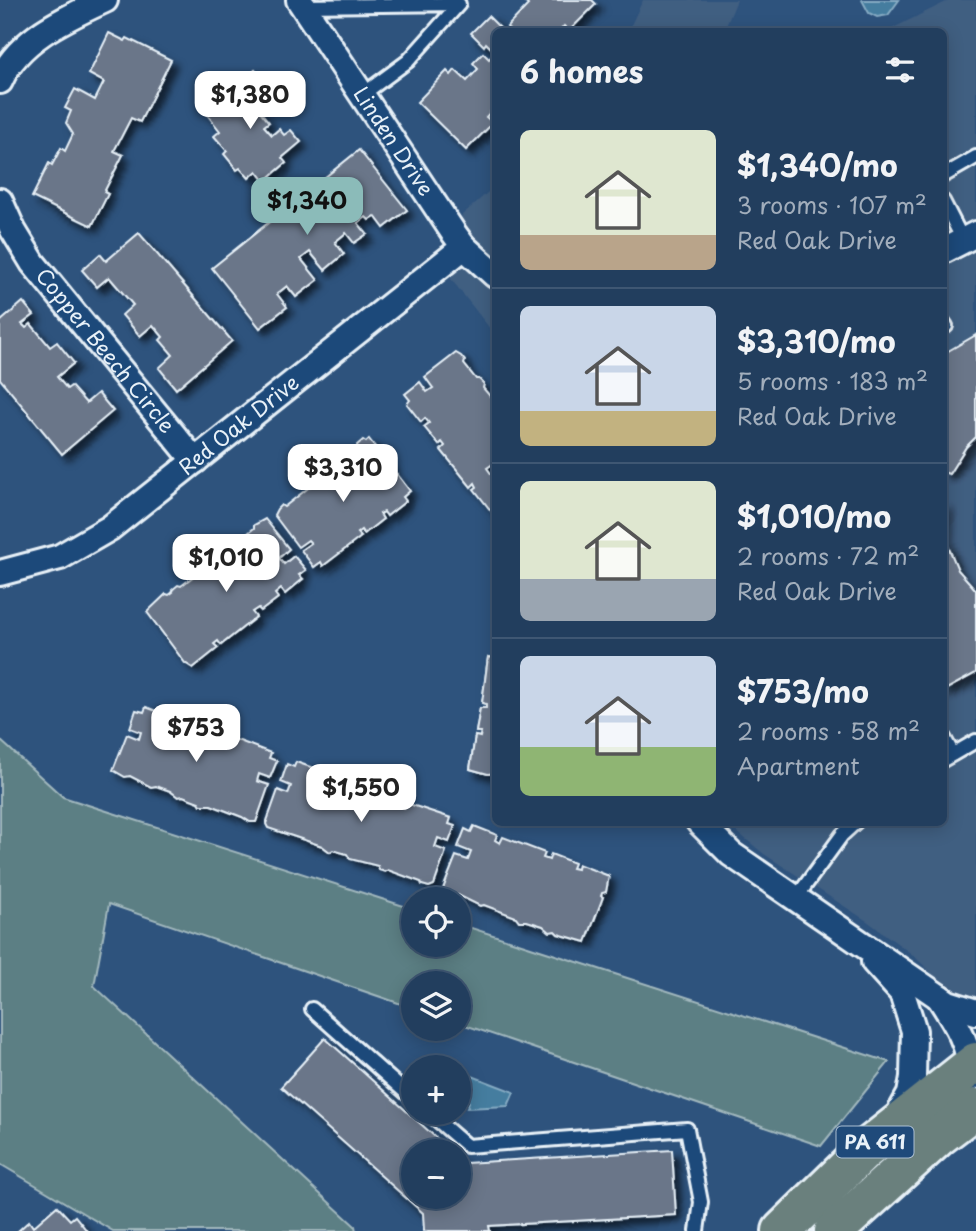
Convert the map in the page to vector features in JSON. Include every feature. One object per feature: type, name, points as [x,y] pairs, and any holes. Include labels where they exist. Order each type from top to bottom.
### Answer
[{"type":"highway","name":"PA 611","points":[[782,1231],[865,1150],[973,1064]]},
{"type":"highway","name":"PA 611","points":[[834,1231],[939,1136],[976,1108]]},
{"type":"street","points":[[0,81],[13,59],[30,43],[64,19],[105,0]]},
{"type":"street","name":"Linden Drive","points":[[301,3],[464,247],[492,272]]},
{"type":"street","name":"Copper Beech Circle","points":[[0,201],[13,230],[33,263],[195,461]]},
{"type":"street","name":"Red Oak Drive","points":[[0,573],[60,557],[110,528],[464,247]]},
{"type":"street","points":[[703,826],[731,854],[938,995],[960,1008],[976,1012]]},
{"type":"street","points":[[848,933],[902,993],[912,1020],[914,1061],[910,1094],[890,1129]]},
{"type":"street","points":[[938,995],[963,1035],[973,1064],[966,1094],[939,1136]]},
{"type":"lane","points":[[301,3],[460,2]]},
{"type":"lane","points":[[362,95],[408,61],[460,2]]},
{"type":"lane","points":[[947,174],[976,158]]},
{"type":"lane","points":[[947,210],[961,242]]},
{"type":"lane","points":[[948,757],[976,741]]},
{"type":"lane","points":[[796,898],[842,835],[852,826]]},
{"type":"lane","points":[[312,1009],[401,1088]]},
{"type":"lane","points":[[443,1125],[467,1146],[687,1129],[701,1202],[697,1231]]},
{"type":"shaded area","points":[[643,0],[737,0],[725,28],[629,28]]},
{"type":"shaded area","points":[[862,0],[899,0],[888,15],[877,17],[869,13]]},
{"type":"shaded area","points":[[950,0],[976,0],[976,1001],[954,995],[913,955],[867,921],[764,854],[730,826],[947,826],[947,28],[893,28]]},
{"type":"shaded area","points":[[492,189],[492,331],[451,279],[462,215]]},
{"type":"shaded area","points":[[471,1076],[514,1092],[508,1106],[471,1108]]},
{"type":"green space","points":[[0,740],[63,797],[401,905],[401,957],[471,957],[471,928],[889,1062],[821,1146],[471,1027],[471,971],[401,971],[401,1004],[109,904],[94,986],[355,1226],[356,1231],[113,1231],[0,1164]]},
{"type":"building","points":[[523,0],[592,0],[596,4],[572,28],[508,28],[528,5]]},
{"type":"building","points":[[488,16],[500,28],[492,28],[492,49],[486,43],[484,46],[471,33]]},
{"type":"building","points":[[109,33],[125,41],[127,38],[171,60],[140,122],[131,118],[114,151],[123,155],[104,192],[108,194],[92,226],[32,197],[49,163],[52,165],[61,148],[65,151],[73,134],[66,123],[71,111],[65,108],[75,89],[95,100],[104,82],[89,74]]},
{"type":"building","points":[[483,53],[489,59],[492,56],[492,110],[486,117],[492,124],[466,150],[417,102],[447,71],[451,75],[455,70],[467,81],[478,69],[473,63]]},
{"type":"building","points":[[255,70],[270,88],[252,102],[269,122],[264,126],[272,135],[279,129],[284,135],[291,130],[301,142],[282,158],[286,163],[265,181],[257,171],[249,178],[240,168],[237,170],[224,154],[227,151],[214,136],[220,131],[205,112]]},
{"type":"building","points":[[359,150],[407,210],[384,228],[375,216],[369,220],[366,217],[358,223],[367,234],[354,243],[346,233],[335,242],[344,254],[325,270],[310,252],[301,259],[318,280],[296,297],[287,286],[277,294],[287,307],[260,328],[212,268]]},
{"type":"building","points":[[139,233],[232,341],[176,389],[159,368],[173,355],[160,340],[163,337],[153,325],[140,336],[122,315],[133,305],[109,277],[97,287],[82,270],[100,254],[106,261]]},
{"type":"building","points":[[23,302],[34,315],[22,324],[26,328],[31,324],[50,347],[57,342],[74,363],[57,377],[67,389],[71,386],[86,403],[98,393],[113,411],[62,454],[0,379],[0,322]]},
{"type":"building","points":[[976,335],[976,437],[966,447],[949,474],[947,473],[947,352]]},
{"type":"building","points":[[456,353],[465,361],[464,364],[476,379],[484,384],[483,388],[492,398],[492,465],[487,468],[492,475],[492,512],[474,489],[477,487],[475,483],[471,487],[441,450],[445,446],[442,442],[439,445],[424,427],[429,423],[425,418],[421,422],[407,404],[410,400],[405,394],[420,382],[427,392],[433,388],[425,377]]},
{"type":"building","points":[[369,439],[393,470],[383,477],[387,482],[397,474],[410,491],[403,497],[406,501],[387,516],[384,512],[380,514],[383,519],[364,534],[361,530],[357,533],[361,537],[323,566],[321,562],[314,567],[301,550],[311,543],[308,540],[298,547],[274,515],[281,505],[284,507],[312,485],[312,481],[320,479],[335,467],[335,463],[358,449],[357,445],[363,440],[366,442]]},
{"type":"building","points":[[265,519],[289,549],[279,558],[284,564],[294,556],[306,570],[299,575],[303,579],[285,594],[281,589],[275,594],[278,598],[261,611],[258,608],[252,612],[256,617],[221,645],[218,641],[214,644],[218,648],[193,668],[185,663],[147,612],[166,594],[169,595],[178,585],[181,586],[208,565],[207,561],[216,558],[236,539],[240,540],[254,525]]},
{"type":"building","points":[[947,544],[958,570],[976,590],[976,673],[947,689]]},
{"type":"building","points":[[488,657],[492,658],[492,773],[488,774],[470,769],[475,736],[480,737],[481,732],[476,732],[480,708],[486,708],[486,704],[482,703]]},
{"type":"building","points":[[488,657],[492,658],[492,773],[488,774],[470,769],[475,736],[480,737],[481,732],[476,732],[480,708],[486,708],[486,704],[482,703]]},
{"type":"building","points":[[146,707],[169,716],[167,720],[171,722],[173,717],[196,726],[194,731],[199,733],[201,727],[224,735],[222,741],[227,743],[229,737],[271,753],[269,758],[277,761],[270,778],[259,774],[257,781],[269,785],[256,822],[250,822],[211,805],[201,805],[183,796],[178,797],[170,791],[151,787],[113,770],[127,734],[139,739],[141,732],[130,728],[136,710],[144,712]]},
{"type":"building","points":[[296,762],[319,770],[318,775],[322,777],[324,772],[347,781],[345,786],[350,787],[352,782],[375,791],[373,796],[378,798],[379,793],[402,801],[400,806],[405,808],[406,803],[451,818],[449,824],[455,826],[449,842],[438,838],[435,847],[446,851],[434,885],[422,885],[421,882],[388,870],[379,870],[378,866],[350,859],[347,854],[333,850],[330,852],[322,846],[268,828],[266,824],[278,790],[288,794],[291,786],[281,782],[287,764],[294,767]]},
{"type":"building","points":[[474,826],[497,835],[495,840],[500,843],[503,837],[545,853],[543,858],[549,860],[551,854],[574,863],[572,868],[577,869],[578,864],[609,876],[606,892],[602,893],[603,897],[586,942],[555,931],[550,932],[543,926],[519,921],[516,917],[484,905],[480,906],[471,902],[471,887],[444,887],[456,856],[468,860],[471,852],[458,847],[465,829],[471,832]]},
{"type":"building","points":[[325,1038],[401,1106],[401,1125],[422,1125],[438,1139],[401,1139],[401,1193],[281,1087]]},
{"type":"building","points":[[672,1150],[676,1215],[489,1226],[490,1231],[424,1231],[423,1213],[418,1209],[471,1209],[471,1163]]},
{"type":"building","points":[[57,1206],[70,1220],[75,1216],[87,1231],[18,1231],[29,1221],[33,1227]]}]
